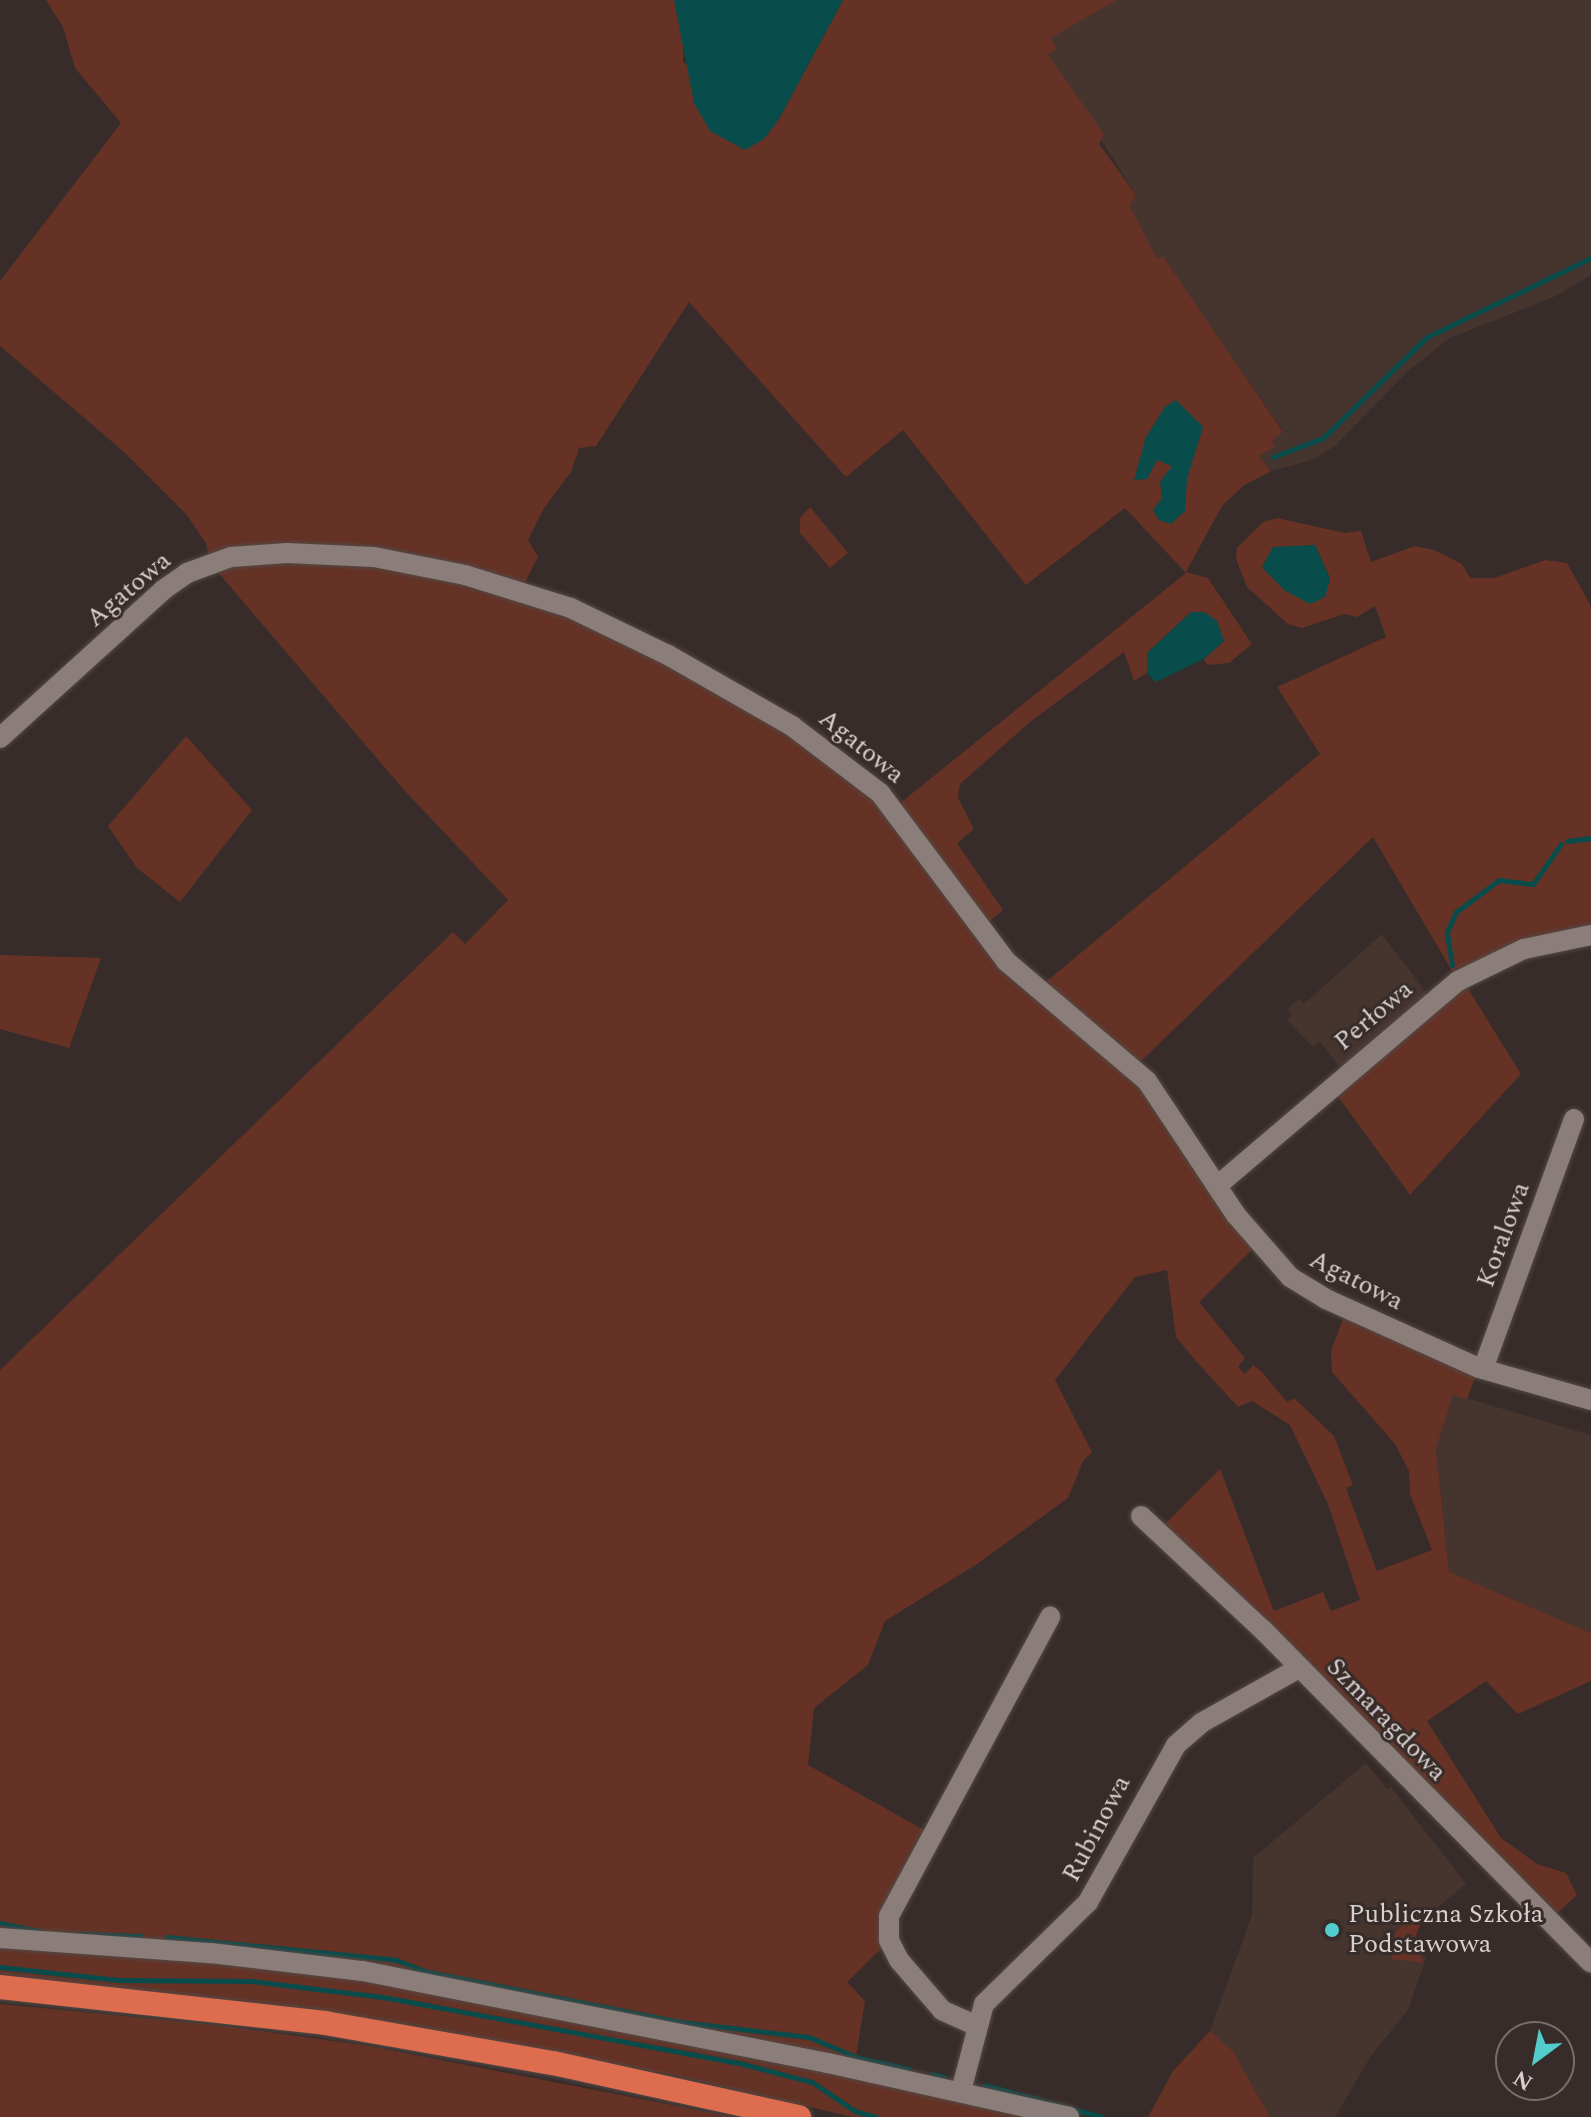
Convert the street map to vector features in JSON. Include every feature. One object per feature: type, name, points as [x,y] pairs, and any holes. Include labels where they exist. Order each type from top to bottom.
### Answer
[{"type":"highway","points":[[0,1987],[325,2023],[553,2063],[799,2117]]},
{"type":"street","name":"Agatowa","points":[[0,738],[163,590],[187,573],[231,557],[328,553],[374,557],[465,575],[571,608],[779,718],[865,779],[894,808],[1019,975],[1139,1071],[1258,1244],[1302,1286],[1483,1369],[1591,1400]]},
{"type":"street","name":"Perłowa","points":[[1217,1186],[1458,981],[1524,949],[1591,935]]},
{"type":"street","name":"Koralowa","points":[[1483,1369],[1574,1119]]},
{"type":"street","name":"Szmaragdowa","points":[[1141,1516],[1299,1668],[1591,1963]]},
{"type":"street","points":[[975,2025],[942,2010],[899,1960],[889,1940],[889,1916],[1050,1617]]},
{"type":"street","name":"Rubinowa","points":[[961,2091],[975,2025],[984,2004],[1094,1894],[1176,1745],[1201,1723],[1299,1668]]},
{"type":"street","points":[[0,1938],[211,1953],[363,1971],[961,2091],[1069,2117]]},
{"type":"shaded area","points":[[46,0],[674,0],[684,38],[683,62],[779,119],[843,0],[1117,0],[1051,38],[1057,49],[1048,55],[1104,134],[1099,144],[1136,195],[1130,206],[1157,259],[1163,256],[1283,432],[1272,441],[1275,447],[1259,456],[1271,471],[1243,486],[1222,506],[1186,572],[1208,578],[1252,644],[1229,663],[1207,665],[1204,659],[1224,641],[1191,612],[1147,653],[1147,673],[1134,681],[1124,652],[1030,722],[960,784],[958,798],[974,829],[957,843],[1003,910],[981,928],[1036,990],[1320,754],[1277,687],[1386,637],[1375,606],[1357,617],[1344,614],[1302,628],[1288,624],[1247,587],[1236,559],[1237,548],[1263,522],[1277,518],[1345,533],[1361,531],[1371,562],[1415,546],[1434,550],[1462,564],[1470,578],[1494,578],[1545,560],[1567,563],[1591,606],[1591,935],[1462,979],[1521,1074],[1410,1195],[1331,1087],[1458,981],[1373,837],[1135,1067],[1258,1244],[1199,1302],[1245,1358],[1238,1367],[1245,1374],[1253,1365],[1287,1402],[1294,1398],[1334,1436],[1353,1485],[1346,1488],[1377,1571],[1432,1550],[1410,1494],[1409,1471],[1395,1444],[1332,1372],[1331,1351],[1347,1308],[1479,1368],[1467,1399],[1453,1395],[1436,1449],[1449,1572],[1591,1633],[1591,1681],[1518,1714],[1486,1681],[1427,1721],[1501,1838],[1537,1864],[1566,1873],[1577,1895],[1548,1922],[1158,1531],[1220,1469],[1274,1611],[1323,1592],[1331,1611],[1360,1600],[1328,1504],[1290,1425],[1252,1401],[1238,1407],[1176,1337],[1167,1270],[1135,1277],[1055,1380],[1092,1452],[1083,1461],[1068,1498],[977,1564],[885,1621],[868,1665],[814,1708],[808,1765],[924,1830],[882,1908],[883,1947],[847,1982],[865,2001],[854,2068],[1069,2117],[853,2117],[672,2075],[422,2027],[0,1974],[0,1370],[453,932],[465,944],[508,900],[404,790],[210,563],[206,543],[186,514],[123,451],[0,346],[0,281],[121,123],[75,68],[63,27]],"holes":[[[689,302],[846,477],[903,430],[1026,585],[1125,508],[1186,573],[894,808],[792,726],[521,590],[538,557],[528,540],[544,508],[571,472],[579,448],[596,446]],[[1315,545],[1330,578],[1273,547],[1290,548]]]},
{"type":"shaded area","points":[[1117,0],[1591,0],[1591,275],[1556,296],[1450,338],[1409,370],[1335,446],[1312,460],[1271,471],[1259,456],[1275,447],[1272,441],[1283,431],[1163,256],[1157,260],[1130,206],[1136,195],[1048,55],[1057,49],[1050,38]]},
{"type":"shaded area","points":[[810,507],[848,553],[830,568],[800,533],[800,518]]},
{"type":"shaded area","points":[[186,736],[252,810],[180,902],[137,868],[108,826]]},
{"type":"shaded area","points":[[1382,934],[1432,1000],[1345,1073],[1320,1042],[1313,1047],[1287,1020],[1292,1015],[1287,1009],[1299,999],[1304,1004]]},
{"type":"shaded area","points":[[0,955],[101,958],[69,1048],[0,1029]]},
{"type":"shaded area","points":[[1453,1394],[1591,1435],[1591,1633],[1449,1572],[1436,1449]]},
{"type":"shaded area","name":"Publiczna Szkoła Podstawowa","points":[[1366,1763],[1387,1789],[1391,1787],[1466,1884],[1422,1920],[1414,1941],[1426,1958],[1409,2008],[1371,2056],[1335,2117],[1270,2117],[1233,2051],[1210,2031],[1252,1915],[1253,1858]]},
{"type":"shaded area","points":[[1417,1914],[1422,1920],[1414,1941],[1424,1963],[1391,1959],[1396,1931]]},
{"type":"shaded area","points":[[0,2004],[217,2025],[369,2046],[733,2117],[0,2117]]},
{"type":"shaded area","points":[[1210,2031],[1233,2051],[1270,2117],[1148,2117],[1173,2071]]},
{"type":"water","points":[[674,0],[843,0],[779,119],[764,139],[745,150],[710,131],[694,103]]},
{"type":"water","points":[[1176,400],[1203,427],[1187,479],[1185,511],[1171,524],[1159,520],[1153,510],[1162,498],[1160,482],[1172,466],[1157,460],[1147,479],[1134,480],[1146,437],[1165,407]]},
{"type":"water","points":[[1315,545],[1330,579],[1325,597],[1310,604],[1284,590],[1262,567],[1273,547]]},
{"type":"water","points":[[1191,612],[1204,612],[1217,621],[1224,641],[1204,659],[1156,682],[1147,673],[1147,653]]},
{"type":"waterway","points":[[1273,457],[1323,438],[1427,337],[1591,258]]},
{"type":"waterway","points":[[1567,841],[1591,838]]},
{"type":"waterway","points":[[1452,965],[1447,932],[1456,912],[1499,880],[1533,884],[1561,844]]},
{"type":"waterway","points":[[0,1923],[42,1932]]},
{"type":"waterway","points":[[79,1934],[141,1936]]},
{"type":"waterway","points":[[167,1937],[396,1960],[428,1972],[681,2022],[809,2037],[856,2057],[909,2069]]},
{"type":"waterway","points":[[0,1967],[118,1980],[251,1981],[383,1997],[743,2064],[812,2082],[855,2111],[876,2117]]},
{"type":"waterway","points":[[932,2074],[944,2077]]},
{"type":"waterway","points":[[985,2085],[1102,2117]]},
{"type":"place","name":"Publiczna Szkoła Podstawowa","points":[[1332,1930]]}]
